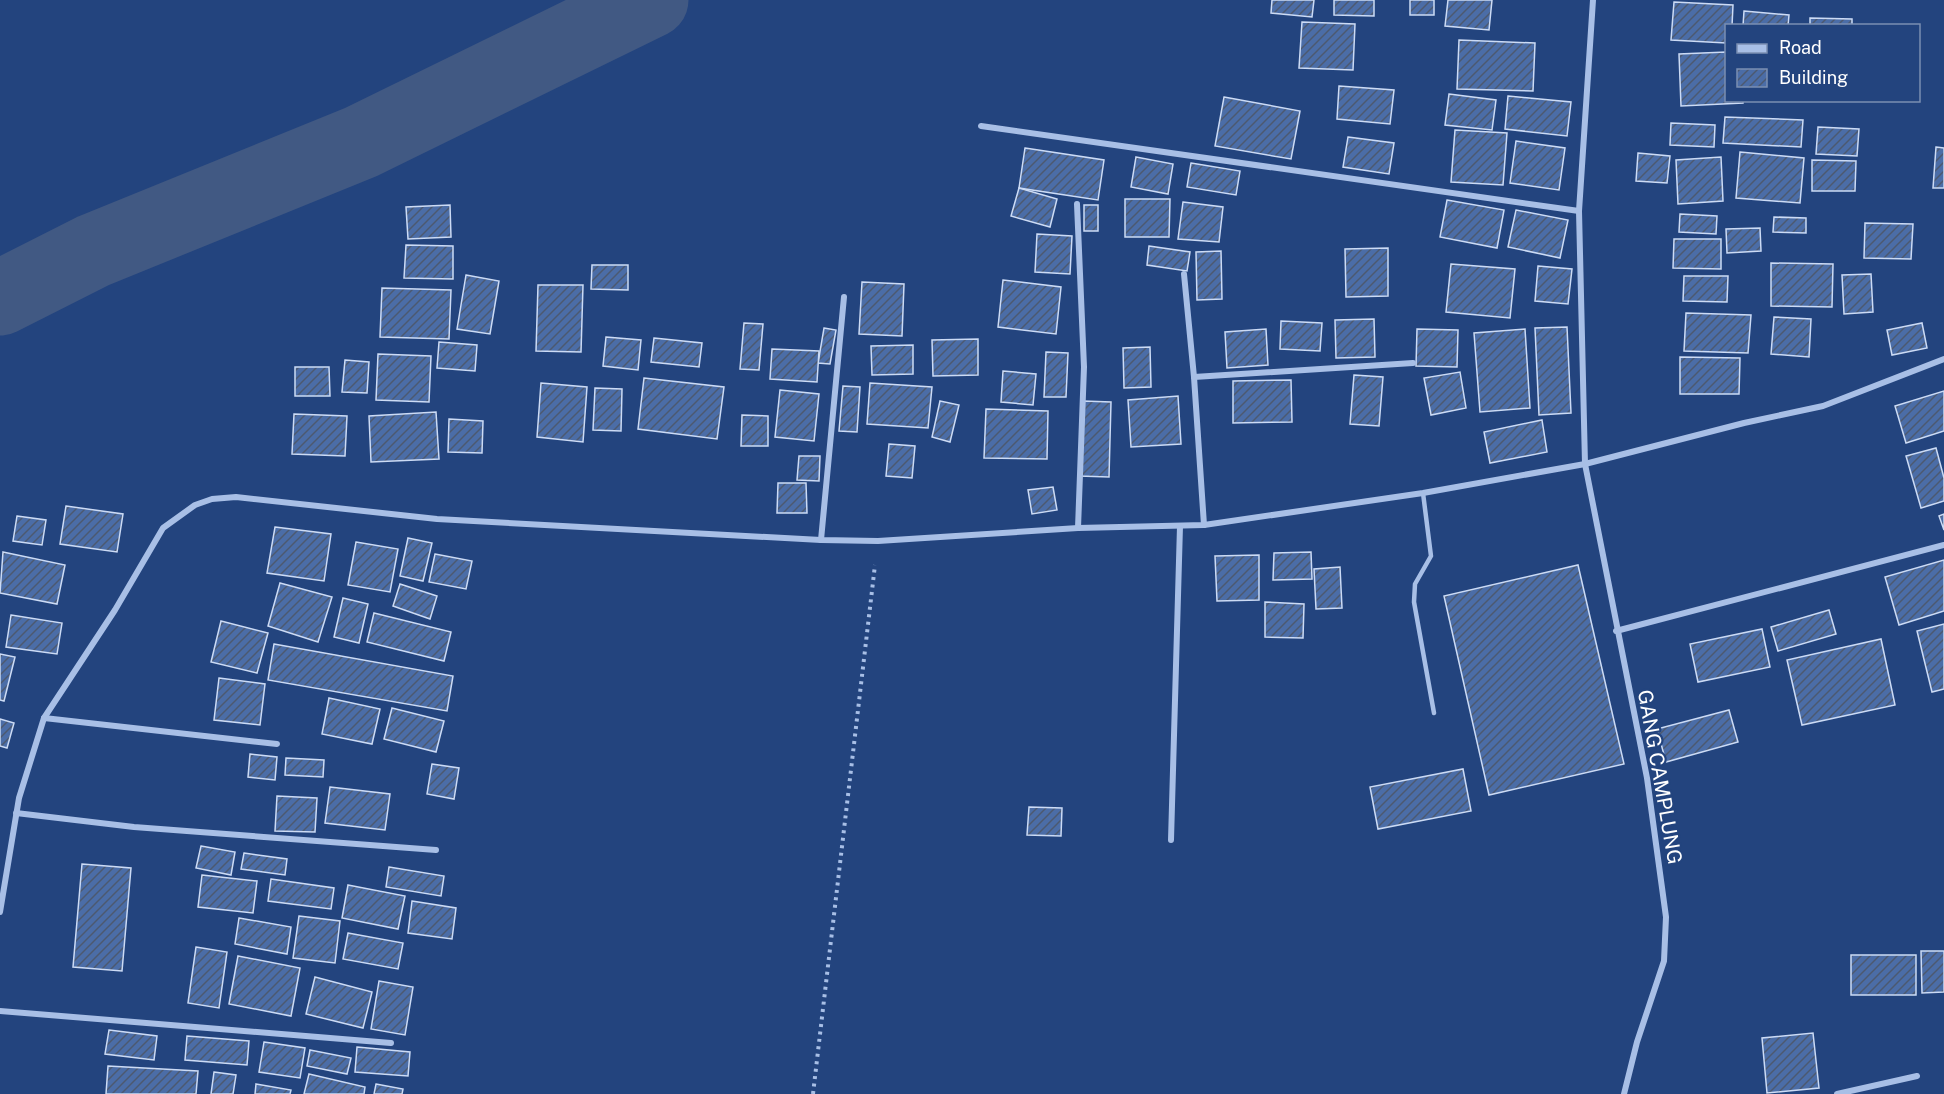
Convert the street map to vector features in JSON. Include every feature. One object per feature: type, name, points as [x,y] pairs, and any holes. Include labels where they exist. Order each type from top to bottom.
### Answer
[{"type":"street","name":"GANG CAMPLUNG","points":[[1593,0],[1579,211],[1585,464],[1616,631],[1647,778],[1666,917],[1664,961],[1637,1042],[1624,1094]]},
{"type":"street","points":[[981,126],[1579,211]]},
{"type":"street","points":[[1077,204],[1084,367],[1078,528]]},
{"type":"street","points":[[1184,274],[1204,525]]},
{"type":"street","points":[[821,540],[844,297]]},
{"type":"street","points":[[0,912],[16,813],[44,718],[115,610],[163,528],[177,516],[212,499],[236,497],[437,519],[821,540],[878,541],[1078,528],[1204,525],[1423,493],[1585,464],[1744,423],[1823,406],[1944,359]]},
{"type":"street","points":[[1194,377],[1413,363]]},
{"type":"street","points":[[1171,840],[1180,526]]},
{"type":"street","points":[[1616,631],[1944,544]]},
{"type":"street","points":[[44,718],[277,744]]},
{"type":"street","points":[[16,813],[134,827],[436,850]]},
{"type":"street","points":[[0,1011],[391,1043]]},
{"type":"street","points":[[1838,1094],[1917,1076]]},
{"type":"lane","points":[[1423,493],[1431,556],[1415,584],[1414,602],[1434,713]]},
{"type":"path","points":[[813,1094],[878,541]]},
{"type":"building","points":[[1272,0],[1314,0],[1312,17],[1271,13]]},
{"type":"building","points":[[1334,0],[1374,0],[1374,16],[1334,15]]},
{"type":"building","points":[[1410,0],[1434,0],[1434,15],[1410,15]]},
{"type":"building","points":[[1448,0],[1492,0],[1489,30],[1445,26]]},
{"type":"building","points":[[1674,2],[1733,5],[1732,24],[1725,24],[1725,43],[1671,40]]},
{"type":"building","points":[[1744,11],[1789,15],[1788,24],[1743,24]]},
{"type":"building","points":[[1810,18],[1852,19],[1852,24],[1810,24]]},
{"type":"building","points":[[1302,22],[1355,24],[1353,70],[1299,68]]},
{"type":"building","points":[[1459,40],[1535,43],[1533,91],[1457,89]]},
{"type":"building","points":[[1725,52],[1725,102],[1743,103],[1681,106],[1679,54]]},
{"type":"building","points":[[1339,86],[1394,90],[1390,124],[1337,119]]},
{"type":"building","points":[[1449,94],[1496,100],[1492,130],[1445,125]]},
{"type":"building","points":[[1508,96],[1571,102],[1567,136],[1505,129]]},
{"type":"building","points":[[1224,97],[1300,111],[1291,159],[1215,146]]},
{"type":"building","points":[[1725,117],[1803,120],[1801,147],[1723,143]]},
{"type":"building","points":[[1671,123],[1715,125],[1714,147],[1670,145]]},
{"type":"building","points":[[1818,127],[1859,129],[1857,156],[1816,154]]},
{"type":"building","points":[[1455,130],[1507,133],[1503,185],[1451,182]]},
{"type":"building","points":[[1348,137],[1394,143],[1389,174],[1343,167]]},
{"type":"building","points":[[1516,141],[1565,148],[1559,190],[1510,183]]},
{"type":"building","points":[[1936,147],[1944,148],[1944,188],[1933,188]]},
{"type":"building","points":[[1025,148],[1104,160],[1098,200],[1019,188]]},
{"type":"building","points":[[1740,152],[1804,158],[1800,203],[1736,198]]},
{"type":"building","points":[[1638,153],[1670,156],[1667,183],[1636,181]]},
{"type":"building","points":[[1136,157],[1173,164],[1168,194],[1131,187]]},
{"type":"building","points":[[1721,157],[1723,201],[1678,204],[1676,160]]},
{"type":"building","points":[[1812,160],[1856,161],[1855,191],[1812,191]]},
{"type":"building","points":[[1191,163],[1240,171],[1236,195],[1187,187]]},
{"type":"building","points":[[1019,188],[1057,199],[1050,227],[1011,216]]},
{"type":"building","points":[[1125,199],[1170,199],[1169,237],[1125,237]]},
{"type":"building","points":[[1447,200],[1504,210],[1497,248],[1440,237]]},
{"type":"building","points":[[1183,202],[1223,207],[1219,242],[1178,239]]},
{"type":"building","points":[[450,205],[451,237],[408,239],[406,207]]},
{"type":"building","points":[[1084,205],[1098,205],[1098,231],[1084,231]]},
{"type":"building","points":[[1516,210],[1568,220],[1560,258],[1508,247]]},
{"type":"building","points":[[1680,214],[1717,216],[1716,234],[1679,232]]},
{"type":"building","points":[[1774,217],[1806,218],[1806,233],[1773,232]]},
{"type":"building","points":[[1865,223],[1913,224],[1911,259],[1864,258]]},
{"type":"building","points":[[1760,228],[1761,251],[1727,253],[1726,229]]},
{"type":"building","points":[[1037,234],[1072,236],[1070,274],[1035,272]]},
{"type":"building","points":[[1674,239],[1721,239],[1721,269],[1673,268]]},
{"type":"building","points":[[406,245],[453,246],[453,279],[404,278]]},
{"type":"building","points":[[1149,246],[1190,252],[1187,271],[1147,265]]},
{"type":"building","points":[[1388,248],[1388,296],[1346,297],[1345,249]]},
{"type":"building","points":[[1221,251],[1222,299],[1197,300],[1196,252]]},
{"type":"building","points":[[1771,263],[1833,264],[1832,307],[1771,306]]},
{"type":"building","points":[[1451,264],[1515,269],[1510,318],[1446,312]]},
{"type":"building","points":[[592,265],[628,265],[628,290],[591,289]]},
{"type":"building","points":[[1538,266],[1572,269],[1568,304],[1535,301]]},
{"type":"building","points":[[1871,274],[1873,312],[1844,314],[1842,275]]},
{"type":"building","points":[[466,275],[499,281],[490,334],[457,329]]},
{"type":"building","points":[[1684,276],[1728,276],[1727,302],[1683,301]]},
{"type":"building","points":[[1003,280],[1061,287],[1056,334],[998,327]]},
{"type":"building","points":[[862,282],[904,284],[902,336],[859,334]]},
{"type":"building","points":[[538,285],[583,285],[581,352],[536,351]]},
{"type":"building","points":[[382,288],[451,290],[449,339],[380,337]]},
{"type":"building","points":[[1686,313],[1751,315],[1748,353],[1684,351]]},
{"type":"building","points":[[1774,317],[1811,319],[1809,357],[1771,354]]},
{"type":"building","points":[[1374,319],[1375,357],[1336,358],[1335,320]]},
{"type":"building","points":[[1281,321],[1322,323],[1320,351],[1280,349]]},
{"type":"building","points":[[744,323],[763,324],[759,370],[740,369]]},
{"type":"building","points":[[1922,323],[1927,348],[1892,355],[1887,330]]},
{"type":"building","points":[[1567,327],[1571,413],[1539,415],[1535,328]]},
{"type":"building","points":[[824,328],[836,330],[830,364],[818,363]]},
{"type":"building","points":[[1266,329],[1268,365],[1227,368],[1225,332]]},
{"type":"building","points":[[1417,329],[1458,330],[1457,367],[1416,366]]},
{"type":"building","points":[[1525,329],[1530,408],[1480,412],[1474,333]]},
{"type":"building","points":[[606,337],[641,340],[638,370],[603,366]]},
{"type":"building","points":[[654,338],[702,343],[699,367],[651,362]]},
{"type":"building","points":[[978,339],[978,375],[933,376],[932,340]]},
{"type":"building","points":[[439,342],[477,345],[475,371],[437,368]]},
{"type":"building","points":[[913,345],[913,374],[872,375],[871,346]]},
{"type":"building","points":[[1150,347],[1151,387],[1124,388],[1123,348]]},
{"type":"building","points":[[772,349],[819,351],[817,382],[770,379]]},
{"type":"building","points":[[1046,352],[1068,353],[1066,397],[1044,397]]},
{"type":"building","points":[[378,354],[431,356],[429,402],[376,400]]},
{"type":"building","points":[[1680,357],[1740,358],[1739,394],[1680,394]]},
{"type":"building","points":[[345,360],[369,362],[367,393],[342,392]]},
{"type":"building","points":[[295,367],[329,367],[330,396],[295,396]]},
{"type":"building","points":[[1003,371],[1036,374],[1033,405],[1001,402]]},
{"type":"building","points":[[1460,372],[1466,408],[1431,415],[1424,378]]},
{"type":"building","points":[[1354,375],[1383,377],[1379,426],[1350,424]]},
{"type":"building","points":[[644,378],[724,387],[717,439],[638,429]]},
{"type":"building","points":[[1291,380],[1292,422],[1233,423],[1233,381]]},
{"type":"building","points":[[541,383],[587,387],[583,442],[537,437]]},
{"type":"building","points":[[870,383],[932,387],[928,428],[867,424]]},
{"type":"building","points":[[843,386],[860,387],[857,432],[839,431]]},
{"type":"building","points":[[595,388],[622,389],[621,431],[593,430]]},
{"type":"building","points":[[780,390],[819,394],[814,441],[775,437]]},
{"type":"building","points":[[1944,391],[1944,431],[1906,443],[1895,406]]},
{"type":"building","points":[[1178,396],[1181,444],[1131,447],[1128,400]]},
{"type":"building","points":[[940,401],[959,405],[950,442],[932,437]]},
{"type":"building","points":[[1083,401],[1111,402],[1109,477],[1079,476]]},
{"type":"building","points":[[986,409],[1048,411],[1047,459],[984,458]]},
{"type":"building","points":[[436,412],[439,459],[371,462],[369,416]]},
{"type":"building","points":[[294,414],[347,416],[345,456],[292,454]]},
{"type":"building","points":[[742,415],[768,416],[768,446],[741,446]]},
{"type":"building","points":[[449,419],[483,421],[482,453],[448,452]]},
{"type":"building","points":[[1542,420],[1547,452],[1490,463],[1484,432]]},
{"type":"building","points":[[889,444],[915,446],[912,478],[886,476]]},
{"type":"building","points":[[1936,448],[1944,478],[1944,501],[1921,508],[1906,456]]},
{"type":"building","points":[[799,456],[820,456],[819,481],[797,480]]},
{"type":"building","points":[[778,483],[806,483],[807,513],[777,513]]},
{"type":"building","points":[[1053,487],[1057,510],[1032,514],[1028,490]]},
{"type":"building","points":[[66,506],[123,514],[117,552],[60,544]]},
{"type":"building","points":[[1944,514],[1944,530],[1939,516]]},
{"type":"building","points":[[17,516],[46,520],[42,545],[13,541]]},
{"type":"building","points":[[275,527],[331,534],[324,581],[267,573]]},
{"type":"building","points":[[408,538],[432,543],[423,581],[400,576]]},
{"type":"building","points":[[356,542],[398,549],[390,592],[348,585]]},
{"type":"building","points":[[3,552],[65,565],[57,604],[0,593]]},
{"type":"building","points":[[1311,552],[1312,579],[1273,580],[1274,553]]},
{"type":"building","points":[[435,554],[472,561],[466,589],[429,582]]},
{"type":"building","points":[[1259,555],[1259,600],[1217,601],[1215,556]]},
{"type":"building","points":[[1944,560],[1944,611],[1899,625],[1885,577]]},
{"type":"building","points":[[1578,565],[1624,764],[1489,795],[1444,596]]},
{"type":"building","points":[[1340,567],[1342,608],[1316,609],[1314,569]]},
{"type":"building","points":[[280,583],[332,597],[318,642],[268,626]]},
{"type":"building","points":[[400,584],[437,596],[430,619],[393,606]]},
{"type":"building","points":[[343,598],[368,604],[359,643],[334,637]]},
{"type":"building","points":[[1265,602],[1304,604],[1303,638],[1265,637]]},
{"type":"building","points":[[1829,610],[1836,634],[1778,651],[1771,627]]},
{"type":"building","points":[[374,613],[451,632],[444,661],[367,642]]},
{"type":"building","points":[[11,615],[62,623],[57,654],[6,647]]},
{"type":"building","points":[[221,621],[268,633],[257,673],[211,662]]},
{"type":"building","points":[[1944,624],[1944,689],[1932,692],[1917,631]]},
{"type":"building","points":[[1762,629],[1770,667],[1698,682],[1690,644]]},
{"type":"building","points":[[1881,639],[1895,705],[1802,725],[1787,660]]},
{"type":"building","points":[[274,644],[453,676],[447,711],[268,680]]},
{"type":"building","points":[[0,654],[15,657],[4,701],[0,700]]},
{"type":"building","points":[[219,678],[265,684],[260,725],[214,720]]},
{"type":"building","points":[[329,698],[380,709],[372,744],[322,734]]},
{"type":"building","points":[[392,708],[444,721],[436,752],[384,739]]},
{"type":"building","points":[[1729,710],[1738,742],[1666,762],[1657,729]]},
{"type":"building","points":[[0,719],[14,723],[7,748],[0,746]]},
{"type":"building","points":[[250,754],[277,757],[275,780],[248,777]]},
{"type":"building","points":[[286,758],[324,760],[323,777],[285,775]]},
{"type":"building","points":[[432,764],[459,768],[454,799],[427,794]]},
{"type":"building","points":[[1463,769],[1471,811],[1378,829],[1370,787]]},
{"type":"building","points":[[330,787],[390,794],[385,830],[325,823]]},
{"type":"building","points":[[277,796],[317,798],[315,832],[275,831]]},
{"type":"building","points":[[1029,807],[1062,808],[1061,836],[1027,835]]},
{"type":"building","points":[[201,846],[235,852],[231,875],[196,868]]},
{"type":"building","points":[[244,853],[287,859],[285,875],[241,869]]},
{"type":"building","points":[[82,864],[131,868],[122,971],[73,967]]},
{"type":"building","points":[[389,867],[444,876],[441,896],[386,887]]},
{"type":"building","points":[[202,875],[257,881],[253,913],[198,907]]},
{"type":"building","points":[[271,879],[334,888],[331,909],[268,901]]},
{"type":"building","points":[[348,885],[405,896],[398,929],[342,918]]},
{"type":"building","points":[[412,901],[456,908],[452,939],[408,933]]},
{"type":"building","points":[[299,916],[340,921],[335,963],[293,958]]},
{"type":"building","points":[[239,918],[291,927],[287,954],[235,944]]},
{"type":"building","points":[[348,933],[403,943],[398,969],[343,959]]},
{"type":"building","points":[[196,947],[227,952],[219,1008],[188,1003]]},
{"type":"building","points":[[1921,951],[1944,951],[1944,992],[1922,993]]},
{"type":"building","points":[[1851,955],[1916,955],[1916,995],[1851,995]]},
{"type":"building","points":[[238,956],[300,968],[291,1016],[229,1004]]},
{"type":"building","points":[[315,977],[372,992],[363,1028],[306,1014]]},
{"type":"building","points":[[379,981],[413,987],[405,1035],[371,1029]]},
{"type":"building","points":[[109,1030],[157,1036],[154,1060],[105,1054]]},
{"type":"building","points":[[1813,1033],[1819,1088],[1767,1093],[1762,1038]]},
{"type":"building","points":[[187,1036],[249,1041],[247,1065],[185,1060]]},
{"type":"building","points":[[264,1042],[305,1048],[300,1078],[259,1072]]},
{"type":"building","points":[[357,1047],[410,1052],[408,1076],[355,1072]]},
{"type":"building","points":[[310,1050],[351,1058],[347,1074],[307,1066]]},
{"type":"building","points":[[108,1066],[198,1071],[196,1094],[106,1094]]},
{"type":"building","points":[[214,1072],[236,1075],[233,1094],[211,1094]]},
{"type":"building","points":[[309,1074],[365,1087],[364,1094],[304,1094]]},
{"type":"building","points":[[256,1084],[291,1090],[290,1094],[255,1094]]},
{"type":"building","points":[[376,1084],[403,1089],[402,1094],[374,1094]]},
{"type":"waterway","points":[[0,298],[93,251],[361,142],[651,0]]}]
